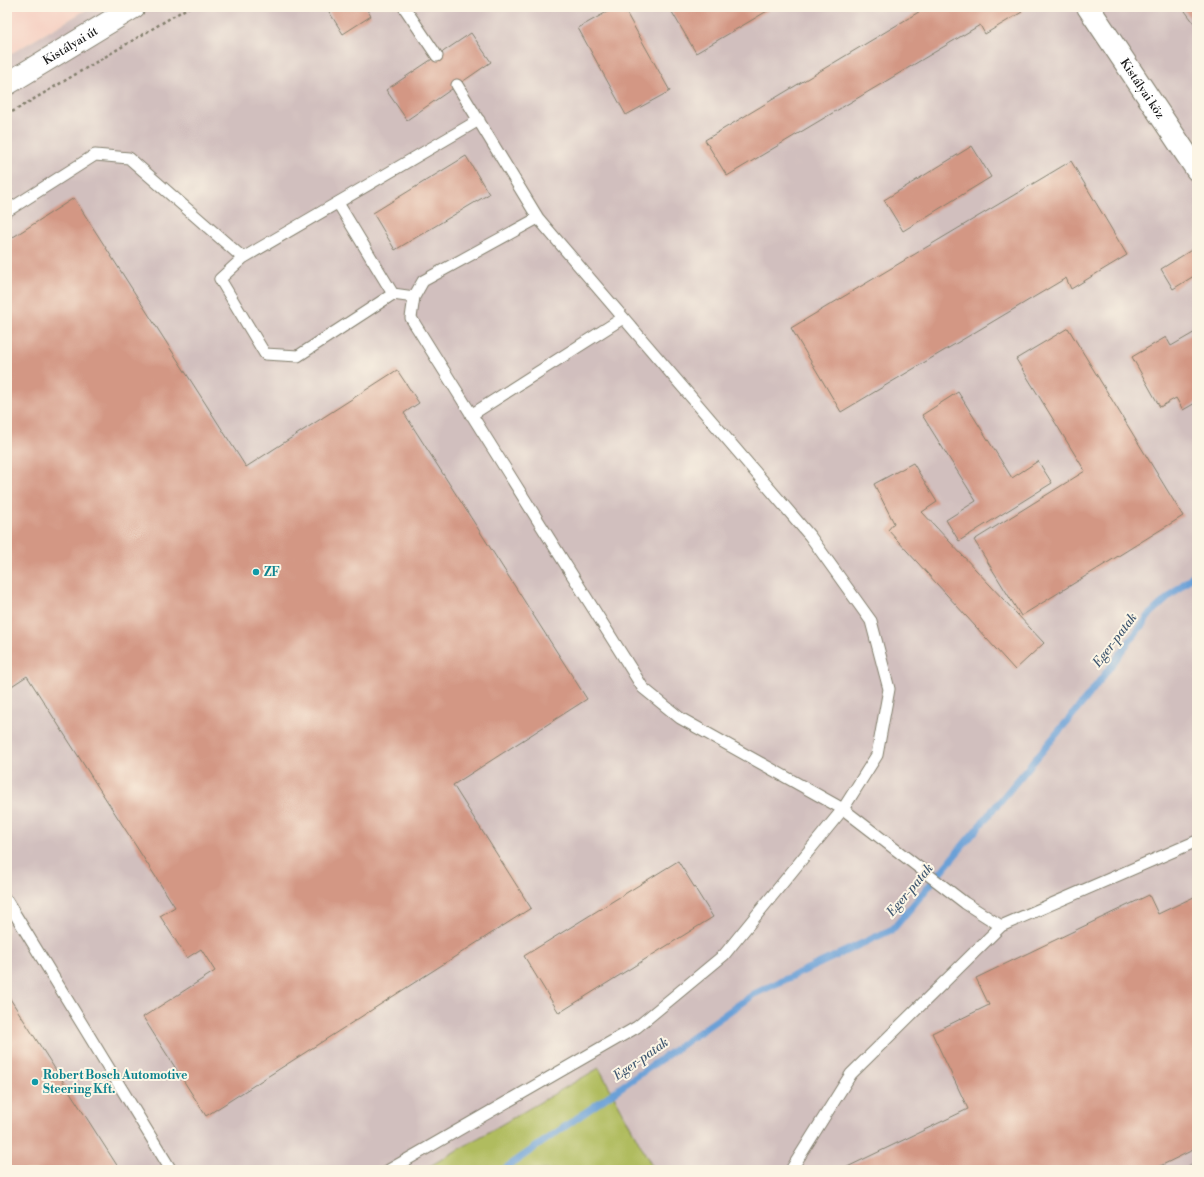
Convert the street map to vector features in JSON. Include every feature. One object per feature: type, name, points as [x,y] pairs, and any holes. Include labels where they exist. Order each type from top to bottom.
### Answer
[{"type":"street","name":"Kistályai út","points":[[7,84],[134,7]]},
{"type":"street","name":"Kistályai köz","points":[[1088,7],[1197,170]]},
{"type":"lane","points":[[404,7],[437,56]]},
{"type":"lane","points":[[389,1170],[637,1027],[724,955],[843,809],[877,755],[889,689],[871,621],[810,536],[538,218],[479,120],[456,85]]},
{"type":"lane","points":[[414,297],[393,294],[298,356],[265,354],[220,279],[243,258],[479,120]]},
{"type":"lane","points":[[7,211],[95,155],[129,158],[243,258]]},
{"type":"lane","points":[[338,203],[393,294]]},
{"type":"lane","points":[[538,218],[423,281],[414,297],[410,318],[643,688],[680,718],[843,809],[965,903],[1001,926]]},
{"type":"lane","points":[[471,415],[623,318]]},
{"type":"lane","points":[[792,1170],[851,1074],[1001,926],[1197,841]]},
{"type":"lane","points":[[7,901],[171,1170]]},
{"type":"path","points":[[7,115],[189,7]]},
{"type":"shaded area","points":[[7,7],[91,7],[7,56]]},
{"type":"shaded area","points":[[91,7],[1197,7],[1197,1170],[7,1170],[7,56]]},
{"type":"green space","points":[[599,1068],[654,1170],[423,1170]]},
{"type":"building","points":[[326,7],[365,7],[371,16],[343,34]]},
{"type":"building","points":[[616,7],[623,7],[670,91],[626,115],[578,28]]},
{"type":"building","points":[[669,7],[774,7],[696,53]]},
{"type":"building","points":[[927,7],[1020,7],[1022,12],[985,34],[980,25],[727,176],[705,140]]},
{"type":"building","points":[[1182,7],[1197,7],[1197,20],[1194,23]]},
{"type":"building","points":[[471,33],[491,62],[407,120],[386,90]]},
{"type":"building","points":[[972,146],[991,177],[903,231],[884,200]]},
{"type":"building","points":[[466,156],[489,194],[395,250],[373,213]]},
{"type":"building","points":[[1071,161],[1127,255],[1071,289],[1066,278],[841,412],[791,328]]},
{"type":"building","name":"ZF","points":[[74,198],[246,467],[397,370],[419,403],[404,413],[587,699],[453,785],[531,908],[206,1116],[143,1017],[215,971],[201,949],[187,958],[160,916],[175,907],[27,676],[7,689],[7,241]]},
{"type":"building","points":[[1193,249],[1197,254],[1197,274],[1173,289],[1161,269]]},
{"type":"building","points":[[1068,328],[1183,516],[1021,616],[974,540],[1085,471],[1016,359]]},
{"type":"building","points":[[1197,331],[1197,402],[1183,410],[1176,398],[1160,407],[1132,357],[1166,337],[1171,346]]},
{"type":"building","points":[[958,392],[1012,478],[1038,461],[1052,483],[959,541],[946,520],[976,501],[922,415]]},
{"type":"building","points":[[913,463],[937,502],[922,512],[1044,643],[1015,670],[888,530],[894,523],[874,484]]},
{"type":"building","points":[[678,861],[713,917],[559,1013],[524,956]]},
{"type":"building","points":[[1149,895],[1158,914],[1194,897],[1197,903],[1197,1148],[1152,1170],[841,1170],[968,1109],[932,1033],[989,1005],[976,978]]},
{"type":"building","name":"Robert Bosch Automotive Steering Kft.","points":[[7,994],[120,1170],[7,1170]]},
{"type":"waterway","name":"Eger-patak","points":[[503,1170],[754,994],[893,929],[1085,700],[1151,613],[1197,572]]},
{"type":"place","name":"ZF","points":[[256,572]]},
{"type":"place","name":"Robert Bosch Automotive Steering Kft.","points":[[35,1082]]}]
